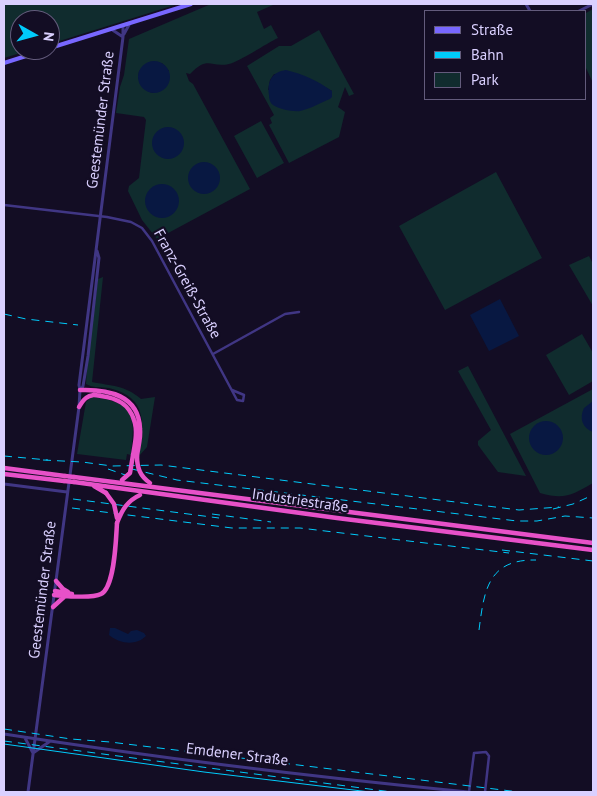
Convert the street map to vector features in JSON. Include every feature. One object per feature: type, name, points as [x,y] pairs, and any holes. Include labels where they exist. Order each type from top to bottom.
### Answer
[{"type":"highway","points":[[80,390],[93,395],[118,400],[125,404],[132,412],[136,430],[135,456],[140,473],[144,479],[198,493]]},
{"type":"highway","points":[[80,390],[112,393],[128,401],[135,410],[139,420],[140,431],[130,473],[122,480],[90,482]]},
{"type":"highway","points":[[79,407],[86,397],[93,395]]},
{"type":"highway","name":"Industriestraße","points":[[4,468],[64,479]]},
{"type":"highway","name":"Industriestraße","points":[[4,474],[198,493],[593,543]]},
{"type":"highway","points":[[90,482],[106,493],[114,504],[118,523]]},
{"type":"highway","name":"Industriestraße","points":[[90,482],[328,517],[593,550]]},
{"type":"highway","points":[[55,593],[97,596],[103,593],[109,586],[118,523],[124,508],[130,501],[140,495],[173,495]]},
{"type":"highway","points":[[56,581],[74,595]]},
{"type":"highway","points":[[55,593],[65,596],[74,595]]},
{"type":"highway","points":[[53,607],[65,596]]},
{"type":"main road","points":[[60,45],[191,4]]},
{"type":"street","points":[[581,10],[593,4]]},
{"type":"street","points":[[112,29],[123,37],[130,23]]},
{"type":"street","name":"Geestemünder Straße","points":[[28,792],[79,407],[79,385],[123,26]]},
{"type":"street","points":[[4,205],[100,216]]},
{"type":"street","name":"Franz-Greiß-Straße","points":[[100,216],[138,224],[146,232],[237,400],[243,401],[244,395],[232,390]]},
{"type":"street","points":[[213,354],[284,314],[299,312]]},
{"type":"street","points":[[4,484],[67,492]]},
{"type":"street","name":"Emdener Straße","points":[[4,734],[311,776],[468,792]]},
{"type":"street","points":[[24,737],[33,753],[50,741]]},
{"type":"street","points":[[468,792],[474,753],[486,752],[489,756],[485,792]]},
{"type":"green space","points":[[4,4],[178,4],[60,41],[60,10],[10,10],[10,56],[4,58]]},
{"type":"green space","points":[[211,4],[273,5],[257,12],[264,29],[271,25],[278,38],[234,63],[222,65],[209,63],[201,65],[190,74],[186,73],[250,189],[157,239],[142,220],[128,191],[129,186],[139,178],[146,120],[144,117],[116,113],[129,39]],"holes":[[[162,63],[169,71],[153,93],[143,88],[140,82],[139,71]]]},
{"type":"green space","points":[[593,9],[593,83],[587,70],[587,12]]},
{"type":"green space","points":[[319,30],[354,94],[349,96],[345,87],[338,107],[345,112],[339,137],[289,163],[269,125],[272,123],[270,118],[274,115],[247,66],[279,46],[291,46]],"holes":[[[274,74],[314,81],[332,91],[268,90],[270,80]]]},
{"type":"green space","points":[[261,121],[284,163],[257,178],[234,136]]},
{"type":"green space","points":[[496,172],[542,258],[445,310],[399,226]]},
{"type":"green space","points":[[589,256],[593,264],[593,306],[569,265]]},
{"type":"green space","points":[[103,277],[92,382],[112,385],[129,391],[141,399],[155,397],[147,447],[139,456],[142,423],[137,405],[122,392],[86,384],[98,279]]},
{"type":"green space","points":[[582,334],[593,353],[593,381],[569,395],[546,355]]},
{"type":"green space","points":[[468,366],[526,476],[498,472],[478,445],[478,441],[491,430],[458,371]]},
{"type":"green space","points":[[593,389],[593,483],[568,495],[556,496],[540,493],[510,434]]},
{"type":"green space","points":[[92,397],[118,403],[130,413],[133,430],[131,455],[127,454],[126,460],[77,454],[86,402]]},
{"type":"water","points":[[154,61],[160,62],[165,66],[169,71],[169,83],[165,88],[160,92],[154,93],[148,92],[143,88],[139,83],[138,77],[139,71],[143,66],[148,62]]},
{"type":"water","points":[[286,70],[321,84],[332,91],[332,97],[300,111],[286,110],[273,105],[269,98],[270,81],[274,75]]},
{"type":"water","points":[[168,127],[174,128],[179,132],[183,137],[183,149],[179,154],[174,158],[168,159],[162,158],[157,154],[153,149],[152,143],[153,137],[157,132],[162,128]]},
{"type":"water","points":[[204,162],[210,163],[215,167],[219,172],[219,184],[215,189],[210,193],[204,194],[198,193],[193,189],[189,184],[188,178],[189,172],[193,167],[198,163]]},
{"type":"water","points":[[162,184],[169,185],[174,189],[178,194],[178,208],[174,213],[169,217],[162,218],[155,217],[150,213],[146,208],[145,201],[146,194],[150,189],[155,185]]},
{"type":"water","points":[[500,299],[519,336],[489,351],[470,315]]},
{"type":"water","points":[[593,401],[593,432],[586,428],[582,422],[582,415],[584,408]]},
{"type":"water","points":[[546,421],[553,422],[558,426],[562,431],[562,445],[558,450],[553,454],[546,455],[539,454],[534,450],[530,445],[529,438],[530,431],[534,426],[539,422]]},
{"type":"water","points":[[110,628],[115,628],[128,634],[131,631],[137,630],[146,636],[138,641],[123,642],[109,635]]},
{"type":"tram line","points":[[4,744],[204,772],[370,792]]},
{"type":"railway","points":[[4,314],[26,319],[78,325]]},
{"type":"railway","points":[[4,456],[48,460]]},
{"type":"railway","points":[[43,460],[112,466],[161,465],[519,510],[559,507]]},
{"type":"railway","points":[[108,469],[134,478]]},
{"type":"railway","points":[[132,469],[177,480],[517,521],[537,521],[565,516],[593,518]]},
{"type":"railway","points":[[553,509],[573,504],[593,495]]},
{"type":"railway","points":[[73,499],[219,518]]},
{"type":"railway","points":[[72,508],[232,528],[300,528],[509,553]]},
{"type":"railway","points":[[212,514],[271,522]]},
{"type":"railway","points":[[502,550],[593,561]]},
{"type":"railway","points":[[479,630],[483,603],[491,580],[507,565],[520,561],[536,560]]},
{"type":"railway","points":[[4,729],[71,739],[110,742],[519,792]]},
{"type":"railway","points":[[4,741],[392,792]]}]
